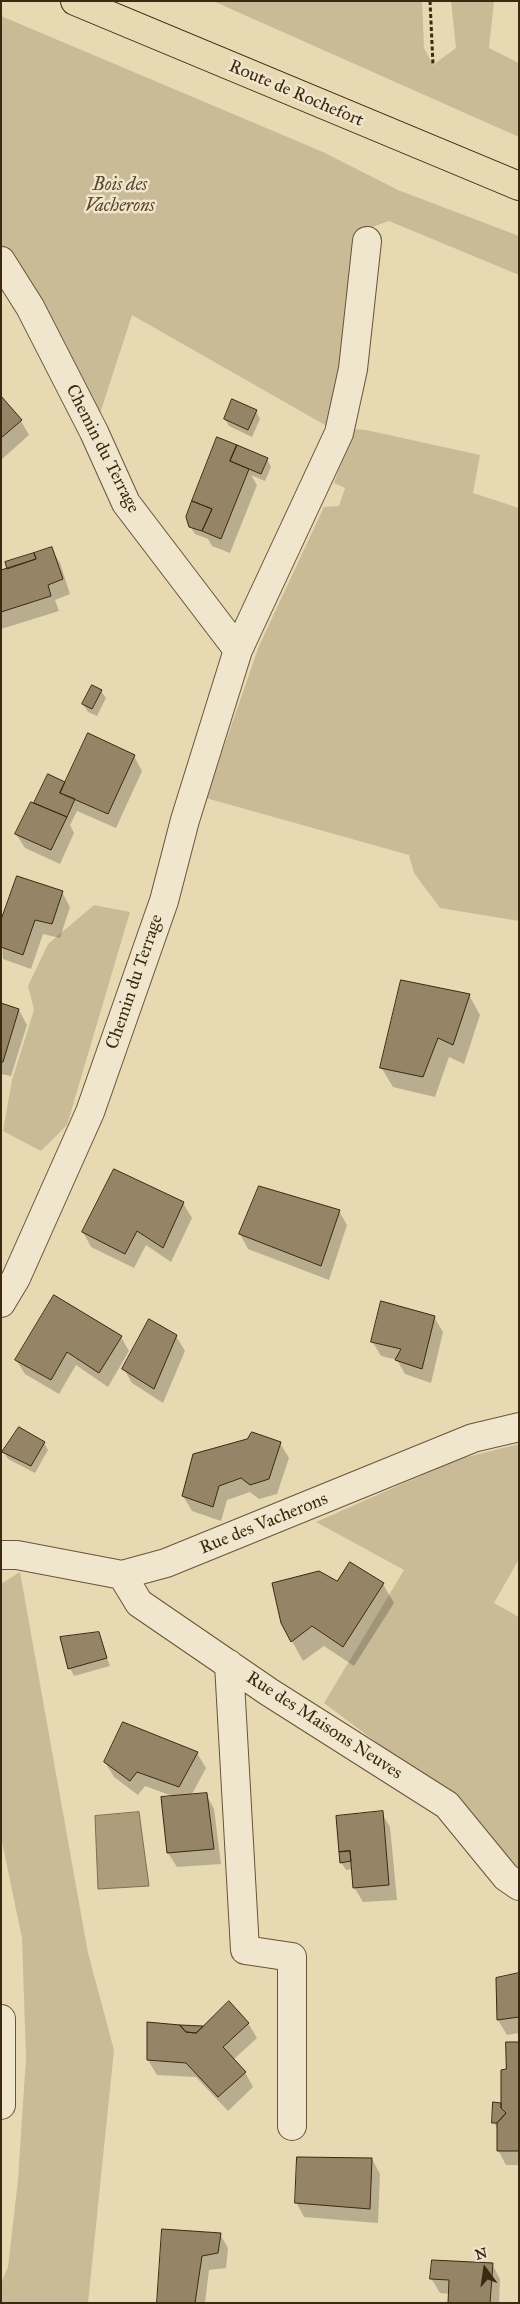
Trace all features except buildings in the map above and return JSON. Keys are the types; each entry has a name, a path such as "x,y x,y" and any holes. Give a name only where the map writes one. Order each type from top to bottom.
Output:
{"main road":[{"name":"Route de Rochefort","path":"74,1 519,186"}],"street":[{"name":"Chemin du Terrage","path":"1,1303 16,1278 90,1112 164,901 184,820 238,650 339,433 353,369 367,241"},
{"name":"Chemin du Terrage","path":"1,261 30,307 94,432 126,503 238,650"},
{"name":"Rue des Vacherons","path":"1,1555 17,1555 122,1575 166,1563 473,1438 519,1427"},
{"name":"Rue des Maisons Neuves","path":"122,1575 140,1602 229,1664 447,1806 506,1876 519,1886"},
{"path":"229,1664 245,1950 292,1957 292,2126"},
{"path":"1,2019 1,2105"}],"path":[{"path":"430,1 433,65"}],"green space":[{"path":"213,1 422,1 424,48 433,65 456,48 451,1 494,1 489,48 519,63 519,137"},
{"name":"Bois des Vacherons","path":"1,16 323,152 398,190 519,236 519,275 389,221 364,230 340,356 339,433 132,315 94,432 1,260"},
{"path":"352,429 366,430 480,455 473,493 519,508 519,921 440,908 414,873 409,855 206,798 259,646 324,507 339,506 345,488 334,483"},
{"path":"94,905 130,912 67,1125 41,1151 3,1131 12,1080 34,1010 28,986 48,944"},
{"path":"519,1444 519,1559 494,1603 519,1617 519,1868 448,1796 324,1703 404,1570 316,1522 459,1459"},
{"path":"20,1572 88,1953 114,2050 88,2303 1,2303 1,2283 8,2267 18,2180 26,2058 22,1938 1,1837 1,1584"}],"shaded area":[{"path":"139,1812 149,1886 98,1889 95,1816"}]}
